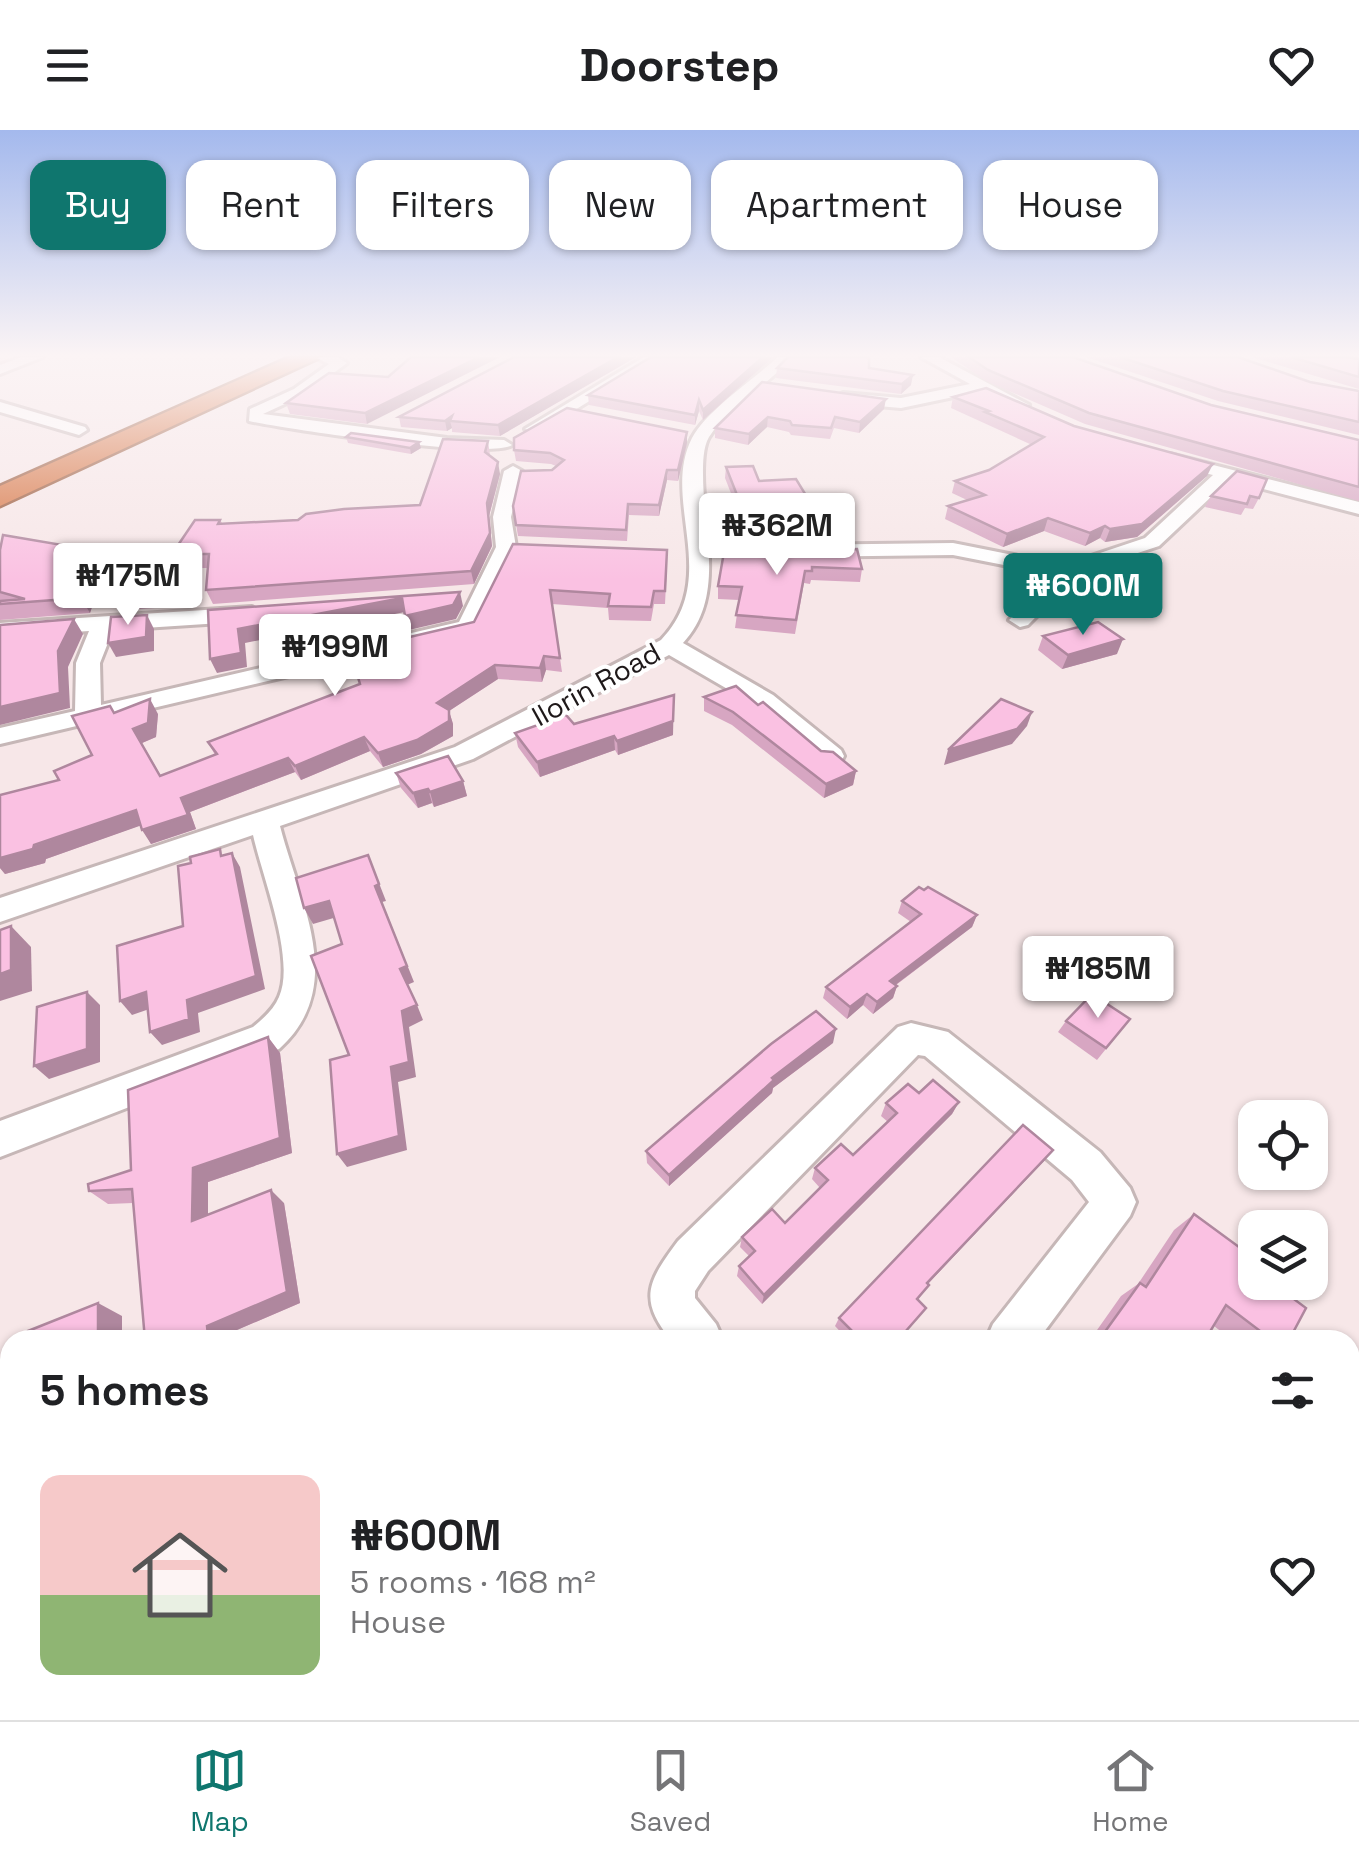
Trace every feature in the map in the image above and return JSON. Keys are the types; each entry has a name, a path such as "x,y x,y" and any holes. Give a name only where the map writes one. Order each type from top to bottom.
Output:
{"highway":[{"path":"48,443 78,431"},
{"path":"0,497 146,431"}],"street":[{"path":"363,431 447,444 504,445 530,431"},
{"name":"Ilorin Road","path":"0,910 464,753 669,645 693,618 700,554 692,435 698,431"},
{"path":"0,736 468,628 514,547 502,517 519,472 500,462 504,445"},
{"path":"1150,453 1359,508"},
{"path":"1020,620 1069,572 1089,560 1152,542 1224,474"},
{"path":"770,552 954,549 1069,572"},
{"path":"453,598 486,594"},
{"path":"0,630 266,612"},
{"path":"88,713 88,664 104,623"},
{"path":"669,645 764,700 831,756"},
{"path":"0,1139 266,1038 281,1026 294,1005 301,974 264,821"},
{"path":"692,1330 672,1306 673,1284 692,1256 910,1038 935,1043 1086,1166 1114,1202 1017,1330"}],"building":[{"path":"526,431 687,432 678,470 667,470 659,505 628,504 626,530 516,525 513,506 521,471 552,470 564,460 550,453 514,450 514,438"},
{"path":"1030,431 1093,431 1213,464 1142,524 1110,529 1105,526 1090,533 1048,518 1007,534 948,506 985,495 955,481 989,470 1044,437"},
{"path":"1155,431 1322,431 1359,440 1359,487"},
{"path":"351,433 419,442 410,448 346,437"},
{"path":"443,439 488,441 485,452 498,462 487,503 490,533 471,571 206,590 209,554 172,554 195,520 220,520 218,524 298,520 306,514 344,509 420,505"},
{"path":"753,466 759,481 796,479 818,515 832,516 832,530 733,533 739,532 725,501 739,500 726,467"},
{"path":"1237,471 1267,479 1259,498 1250,496 1247,504 1211,496"},
{"path":"3,535 80,548 69,561 95,559 81,598 0,604 25,599 0,592"},
{"path":"513,544 667,550 665,591 654,591 651,607 608,606 610,594 550,590 560,658 544,656 540,668 495,665 437,703 449,710 449,721 417,740 378,753 364,737 295,766 288,758 181,798 188,815 142,830 136,810 0,858 0,795 59,780 54,771 92,755 72,716 110,706 114,713 150,699 148,723 133,729 160,776 217,754 208,742 360,684 350,651 474,622"},
{"path":"857,549 862,569 812,567 812,571 805,571 796,620 736,615 742,587 718,586 724,552"},
{"path":"159,557 157,587 148,587 148,594 113,597 116,559"},
{"path":"460,592 453,605 405,616 402,598 238,629 241,653 210,659 208,610"},
{"path":"147,615 146,637 108,643 111,617"},
{"path":"74,619 58,651 60,693 0,707 0,625"},
{"path":"1098,622 1123,639 1068,655 1043,636"},
{"path":"736,686 758,705 763,702 821,751 833,752 856,771 826,784 733,712 704,697"},
{"path":"674,695 673,721 537,762 515,733 566,715 574,724"},
{"path":"1001,699 1032,712 1017,729 948,750"},
{"path":"448,756 463,781 413,793 396,773"},
{"path":"220,849 221,856 232,853 256,976 187,1000 189,1019 150,1032 146,992 120,1001 117,946 183,926 178,866 191,863 190,857"},
{"path":"368,855 379,884 375,886 407,966 400,969 417,1005 402,1011 409,1062 391,1067 399,1136 337,1154 330,1060 349,1055 311,956 342,944 329,901 304,908 296,878"},
{"path":"919,887 928,887 977,915 890,981 897,986 877,1002 867,994 850,1007 826,987 921,914 902,901"},
{"path":"11,926 11,970 0,974 0,930"},
{"path":"87,992 87,1049 34,1066 37,1007"},
{"path":"1092,994 1130,1019 1106,1048 1066,1021"},
{"path":"816,1011 836,1029 772,1078 669,1175 646,1151 771,1044"},
{"path":"268,1037 280,1138 193,1168 192,1221 271,1190 287,1292 207,1326 207,1330 144,1330 132,1189 89,1191 88,1184 131,1170 128,1090"},
{"path":"933,1080 959,1102 764,1295 739,1266 755,1251 742,1237 772,1209 785,1223 828,1180 815,1168 841,1144 853,1155 897,1113 886,1103 908,1084 919,1093"},
{"path":"1023,1125 1053,1150 927,1283 917,1299 926,1308 907,1330 851,1330 839,1318"},
{"path":"1194,1214 1238,1246 1238,1300 1295,1300 1306,1308 1294,1330 1259,1330 1226,1305 1211,1330 1106,1330 1140,1283 1146,1287"},
{"path":"98,1303 98,1330 30,1330"}]}
